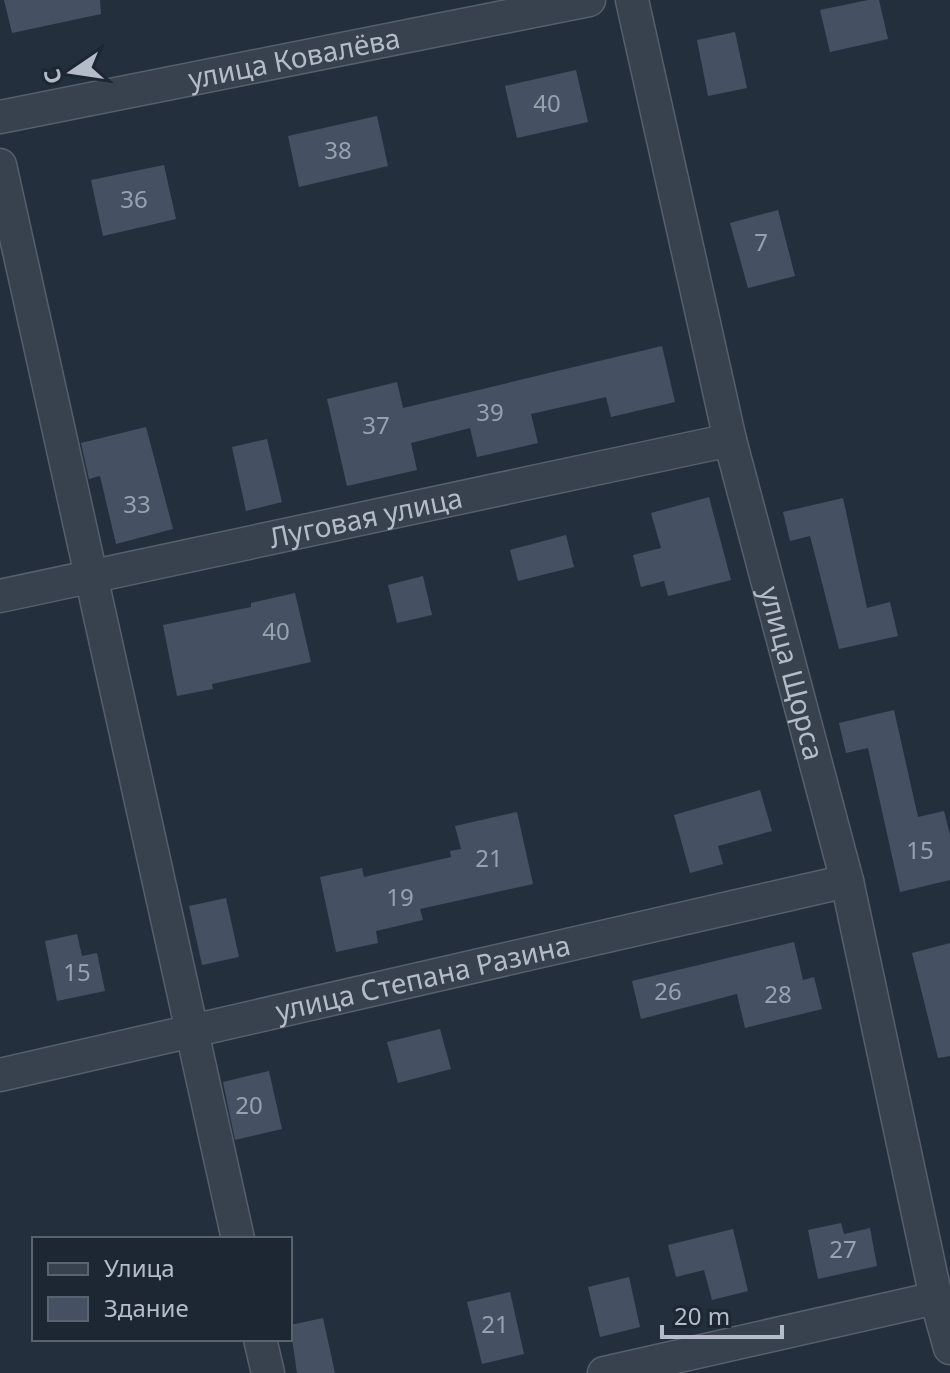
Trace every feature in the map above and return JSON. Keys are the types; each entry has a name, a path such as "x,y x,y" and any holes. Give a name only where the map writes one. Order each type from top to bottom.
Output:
{"street":[{"name":"улица Ковалёва","path":"0,117 589,0"},
{"name":"улица Щорса","path":"632,0 730,440 847,881 936,1298 950,1348"},
{"path":"0,165 238,1237"},
{"name":"Луговая улица","path":"0,596 730,440"},
{"name":"улица Степана Разина","path":"0,1075 847,881"},
{"path":"604,1373 936,1298"},
{"path":"260,1341 268,1373"}],"building":[{"path":"4,0 100,0 101,14 12,33"},
{"path":"879,0 888,39 830,52 820,10"},
{"path":"735,32 747,88 708,96 697,40"},
{"path":"576,70 588,122 517,138 505,86"},
{"path":"377,116 388,166 299,187 288,136"},
{"path":"164,165 176,219 103,236 91,180"},
{"path":"778,210 795,276 748,288 730,223"},
{"path":"662,346 675,402 611,417 606,397 531,414 538,443 477,457 470,428 411,443 417,470 347,486 327,399 397,382 403,408"},
{"path":"146,427 173,529 116,544 100,476 89,479 81,443"},
{"path":"267,439 282,502 246,511 232,447"},
{"path":"709,497 731,580 668,596 664,581 641,587 633,555 661,548 651,513"},
{"path":"843,498 867,608 890,602 898,636 839,649 810,536 790,541 783,512"},
{"path":"566,535 574,567 518,581 510,550"},
{"path":"423,576 432,615 397,623 388,585"},
{"path":"295,593 311,662 212,684 213,689 177,696 163,625 251,607 251,603"},
{"path":"894,710 918,817 944,811 950,835 950,880 900,892 868,748 846,753 839,723"},
{"path":"760,790 772,831 718,846 723,864 690,873 674,815"},
{"path":"517,812 533,884 420,909 423,920 376,931 378,943 336,952 320,877 362,868 364,877 451,857 450,851 461,849 455,826"},
{"path":"226,898 239,957 202,965 189,906"},
{"path":"77,934 82,956 97,953 105,991 57,1001 45,941"},
{"path":"794,942 803,980 814,977 822,1009 745,1028 737,994 641,1019 632,981"},
{"path":"950,943 950,1056 938,1058 912,953"},
{"path":"440,1029 451,1069 398,1083 387,1042"},
{"path":"269,1071 282,1129 235,1140 223,1082"},
{"path":"841,1223 844,1234 870,1228 877,1266 818,1279 808,1230"},
{"path":"733,1229 748,1291 712,1300 704,1270 676,1277 668,1245"},
{"path":"629,1277 640,1327 600,1337 588,1287"},
{"path":"510,1292 524,1354 482,1364 467,1302"},
{"path":"323,1318 335,1373 297,1373 292,1325"}]}
